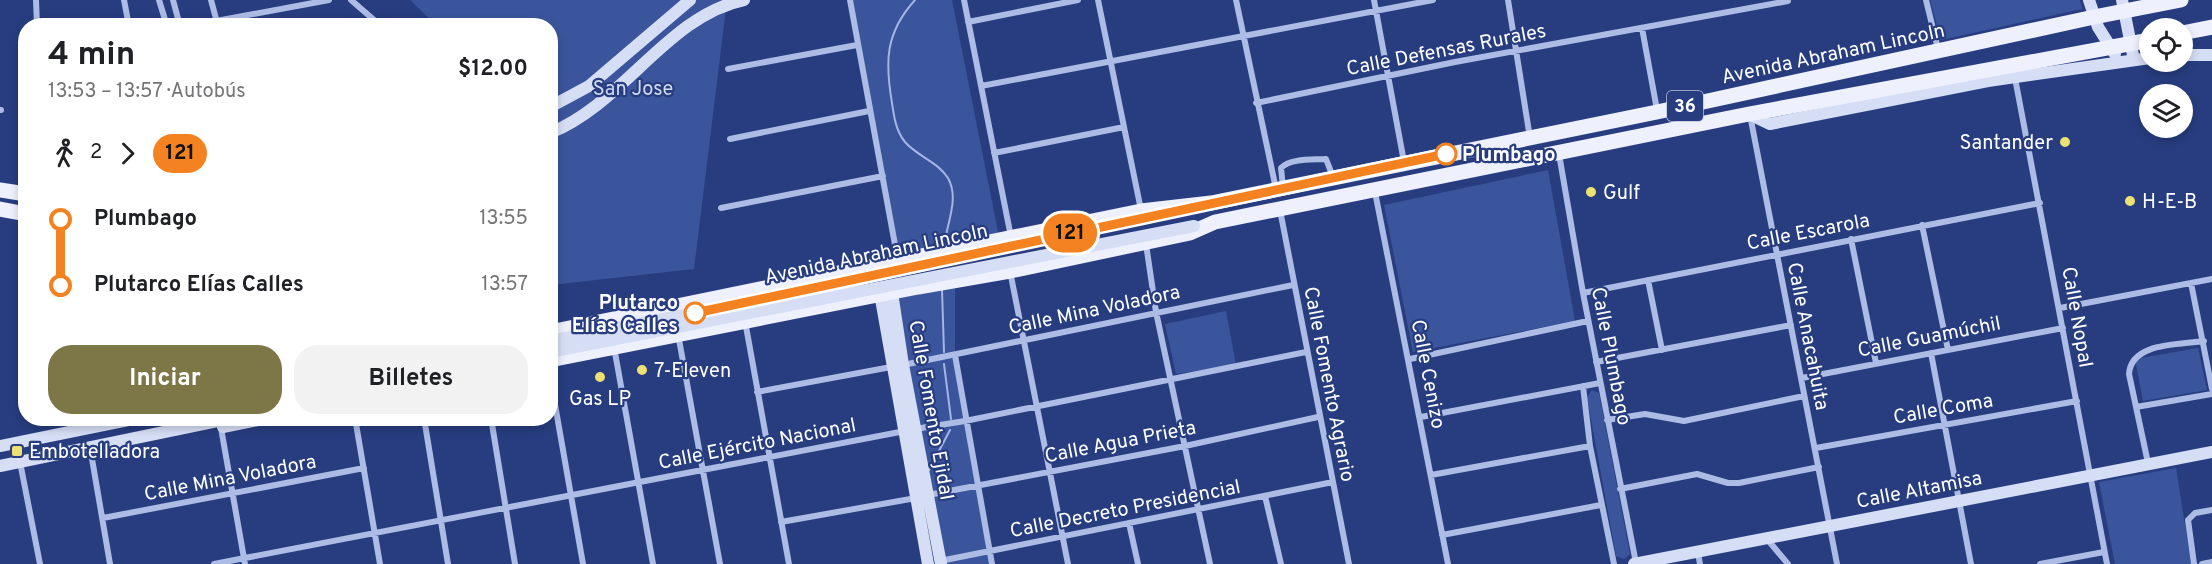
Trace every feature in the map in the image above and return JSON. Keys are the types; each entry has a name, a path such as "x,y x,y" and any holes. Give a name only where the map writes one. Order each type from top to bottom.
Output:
{"main road":[{"path":"558,103 589,86 690,0"},
{"path":"558,129 580,119 600,104 695,20 717,8 744,0"},
{"path":"2089,0 2094,16 2121,63"},
{"name":"Avenida Abraham Lincoln","path":"558,339 827,286 1211,203 1658,112 2094,16 2122,6 2181,0"},
{"path":"2122,6 2134,60"},
{"path":"2193,31 2212,27"},
{"name":"36","path":"558,350 1280,210 1749,114 2139,42"},
{"path":"2193,55 2212,55"},
{"path":"1749,114 1770,124 1988,81 2139,59"},
{"path":"1963,73 1988,81"},
{"path":"1855,94 1879,101"},
{"path":"0,190 18,192"},
{"name":"Avenida Abraham Lincoln","path":"558,330 1141,211 1211,203"},
{"path":"0,209 18,212"},
{"name":"Avenida Abraham Lincoln","path":"558,358 678,333 1145,244 1190,233 1215,222"},
{"path":"913,257 908,276 918,287"},
{"name":"Calle Fomento Ejidal","path":"887,264 886,293 932,563"},
{"path":"0,446 100,426"},
{"path":"0,466 195,426"},
{"path":"159,433 193,433 230,426"},
{"name":"Calle Altamisa","path":"1635,564 1699,558 1766,539 2212,452"}],"street":[{"path":"36,0 37,18"},
{"path":"124,0 127,18"},
{"path":"159,0 164,18"},
{"path":"173,0 178,18"},
{"path":"211,0 216,18"},
{"path":"241,18 329,0"},
{"path":"351,0 372,18"},
{"path":"850,0 883,176 887,264"},
{"path":"964,0 1011,237"},
{"path":"968,22 1078,0"},
{"path":"1098,0 1141,211"},
{"path":"1236,0 1256,103 1280,189"},
{"path":"1374,0 1404,163"},
{"path":"981,86 1433,0"},
{"path":"1508,0 1530,138"},
{"path":"1926,0 1938,51"},
{"name":"Calle Defensas Rurales","path":"1256,103 1517,51 1788,2"},
{"path":"1642,28 1658,112"},
{"path":"728,69 858,45"},
{"name":"Calle Nopal","path":"2015,77 2107,564"},
{"path":"730,139 869,111"},
{"name":"Calle Anacahuita","path":"1749,114 1837,564"},
{"path":"994,153 1124,127"},
{"name":"Calle Plumbago","path":"1559,154 1582,293 1635,564"},
{"path":"1280,189 1281,168 1291,163 1326,159 1334,178"},
{"path":"721,208 883,176"},
{"name":"Calle Cenizo","path":"1375,191 1410,359 1448,564"},
{"name":"Calle Escarola","path":"1582,293 2040,203"},
{"name":"Calle Fomento Agrario","path":"1280,210 1318,417 1349,564"},
{"path":"1922,225 1948,350"},
{"path":"1851,239 1875,363"},
{"path":"1145,244 1156,312 1210,564"},
{"path":"1010,271 1026,342 1068,564"},
{"path":"2060,308 2212,279"},
{"path":"1648,280 1662,350"},
{"path":"2192,283 2212,389"},
{"name":"Calle Mina Voladora","path":"757,392 1026,342 1156,312 1293,285"},
{"path":"745,320 789,564"},
{"path":"1410,359 1588,321"},
{"path":"1596,362 1791,325"},
{"name":"Calle Guamúchil","path":"1802,378 2063,328"},
{"path":"678,333 720,564"},
{"path":"2148,463 2129,366 2134,358 2150,350 2204,341"},
{"path":"614,346 653,564"},
{"name":"Calle Ejército Nacional","path":"214,564 244,561 374,533 769,456 966,421 1306,352"},
{"path":"1931,353 1971,564"},
{"path":"955,355 992,564"},
{"path":"1421,417 1600,383"},
{"name":"Calle Plumbago","path":"1583,386 1590,446 1614,564"},
{"path":"2136,407 2212,394"},
{"path":"1607,420 1645,414 1684,421 1804,396"},
{"name":"Calle Coma","path":"1816,448 2077,401"},
{"name":"Calle Agua Prieta","path":"781,522 1185,446 1318,417"},
{"path":"558,419 583,564"},
{"path":"356,426 380,564"},
{"path":"425,426 448,564"},
{"path":"492,426 515,564"},
{"path":"221,428 244,561"},
{"path":"1431,475 1590,446"},
{"path":"90,447 110,564"},
{"path":"20,461 40,564"},
{"path":"1620,489 1697,474 1728,483 1739,483 1819,467"},
{"name":"Calle Mina Voladora","path":"103,518 364,468"},
{"name":"Calle Decreto Presidencial","path":"932,563 1200,511 1333,482"},
{"path":"1265,496 1281,564"},
{"path":"1442,535 1601,505"},
{"path":"2194,564 2187,524 2190,517 2212,510"},
{"path":"1129,523 1138,564"},
{"path":"1766,539 1788,564"},
{"path":"2040,564 2104,552"},
{"path":"2202,564 2212,562"}],"green space":[{"name":"San Jose","path":"410,0 727,0 694,269 558,284 558,18 429,18"},
{"path":"850,0 952,0 999,237 900,259"},
{"path":"1930,0 2080,0 2082,9 1941,40"},
{"path":"1548,170 1575,321 1413,352 1384,205"},
{"path":"955,286 955,355 992,564 941,564 892,292"},
{"path":"1226,311 1236,365 1176,374 1165,324"},
{"path":"2198,348 2207,390 2143,401 2135,359"},
{"path":"1592,390 1599,393 1630,554 1624,559 1616,556 1587,397"},
{"path":"2176,468 2191,564 2115,564 2099,482"}],"waterway":[{"path":"915,0 905,12 893,36 888,74 897,129 902,138 910,147 944,172 951,186 953,201 945,241"},
{"path":"942,290 944,352"},
{"path":"944,364 951,419"},
{"path":"929,470 950,430"}],"bus line":[{"name":"121","path":"695,313 1446,154"}],"place":[{"name":"Santander","path":"2065,142"},
{"name":"Plumbago","path":"1446,154"},
{"name":"Gulf","path":"1591,192"},
{"name":"H-E-B","path":"2130,201"},
{"name":"Plutarco Elías Calles","path":"695,313"},
{"name":"7-Eleven","path":"642,370"},
{"name":"Gas LP","path":"600,377"},
{"name":"Embotelladora","path":"17,451"}]}
